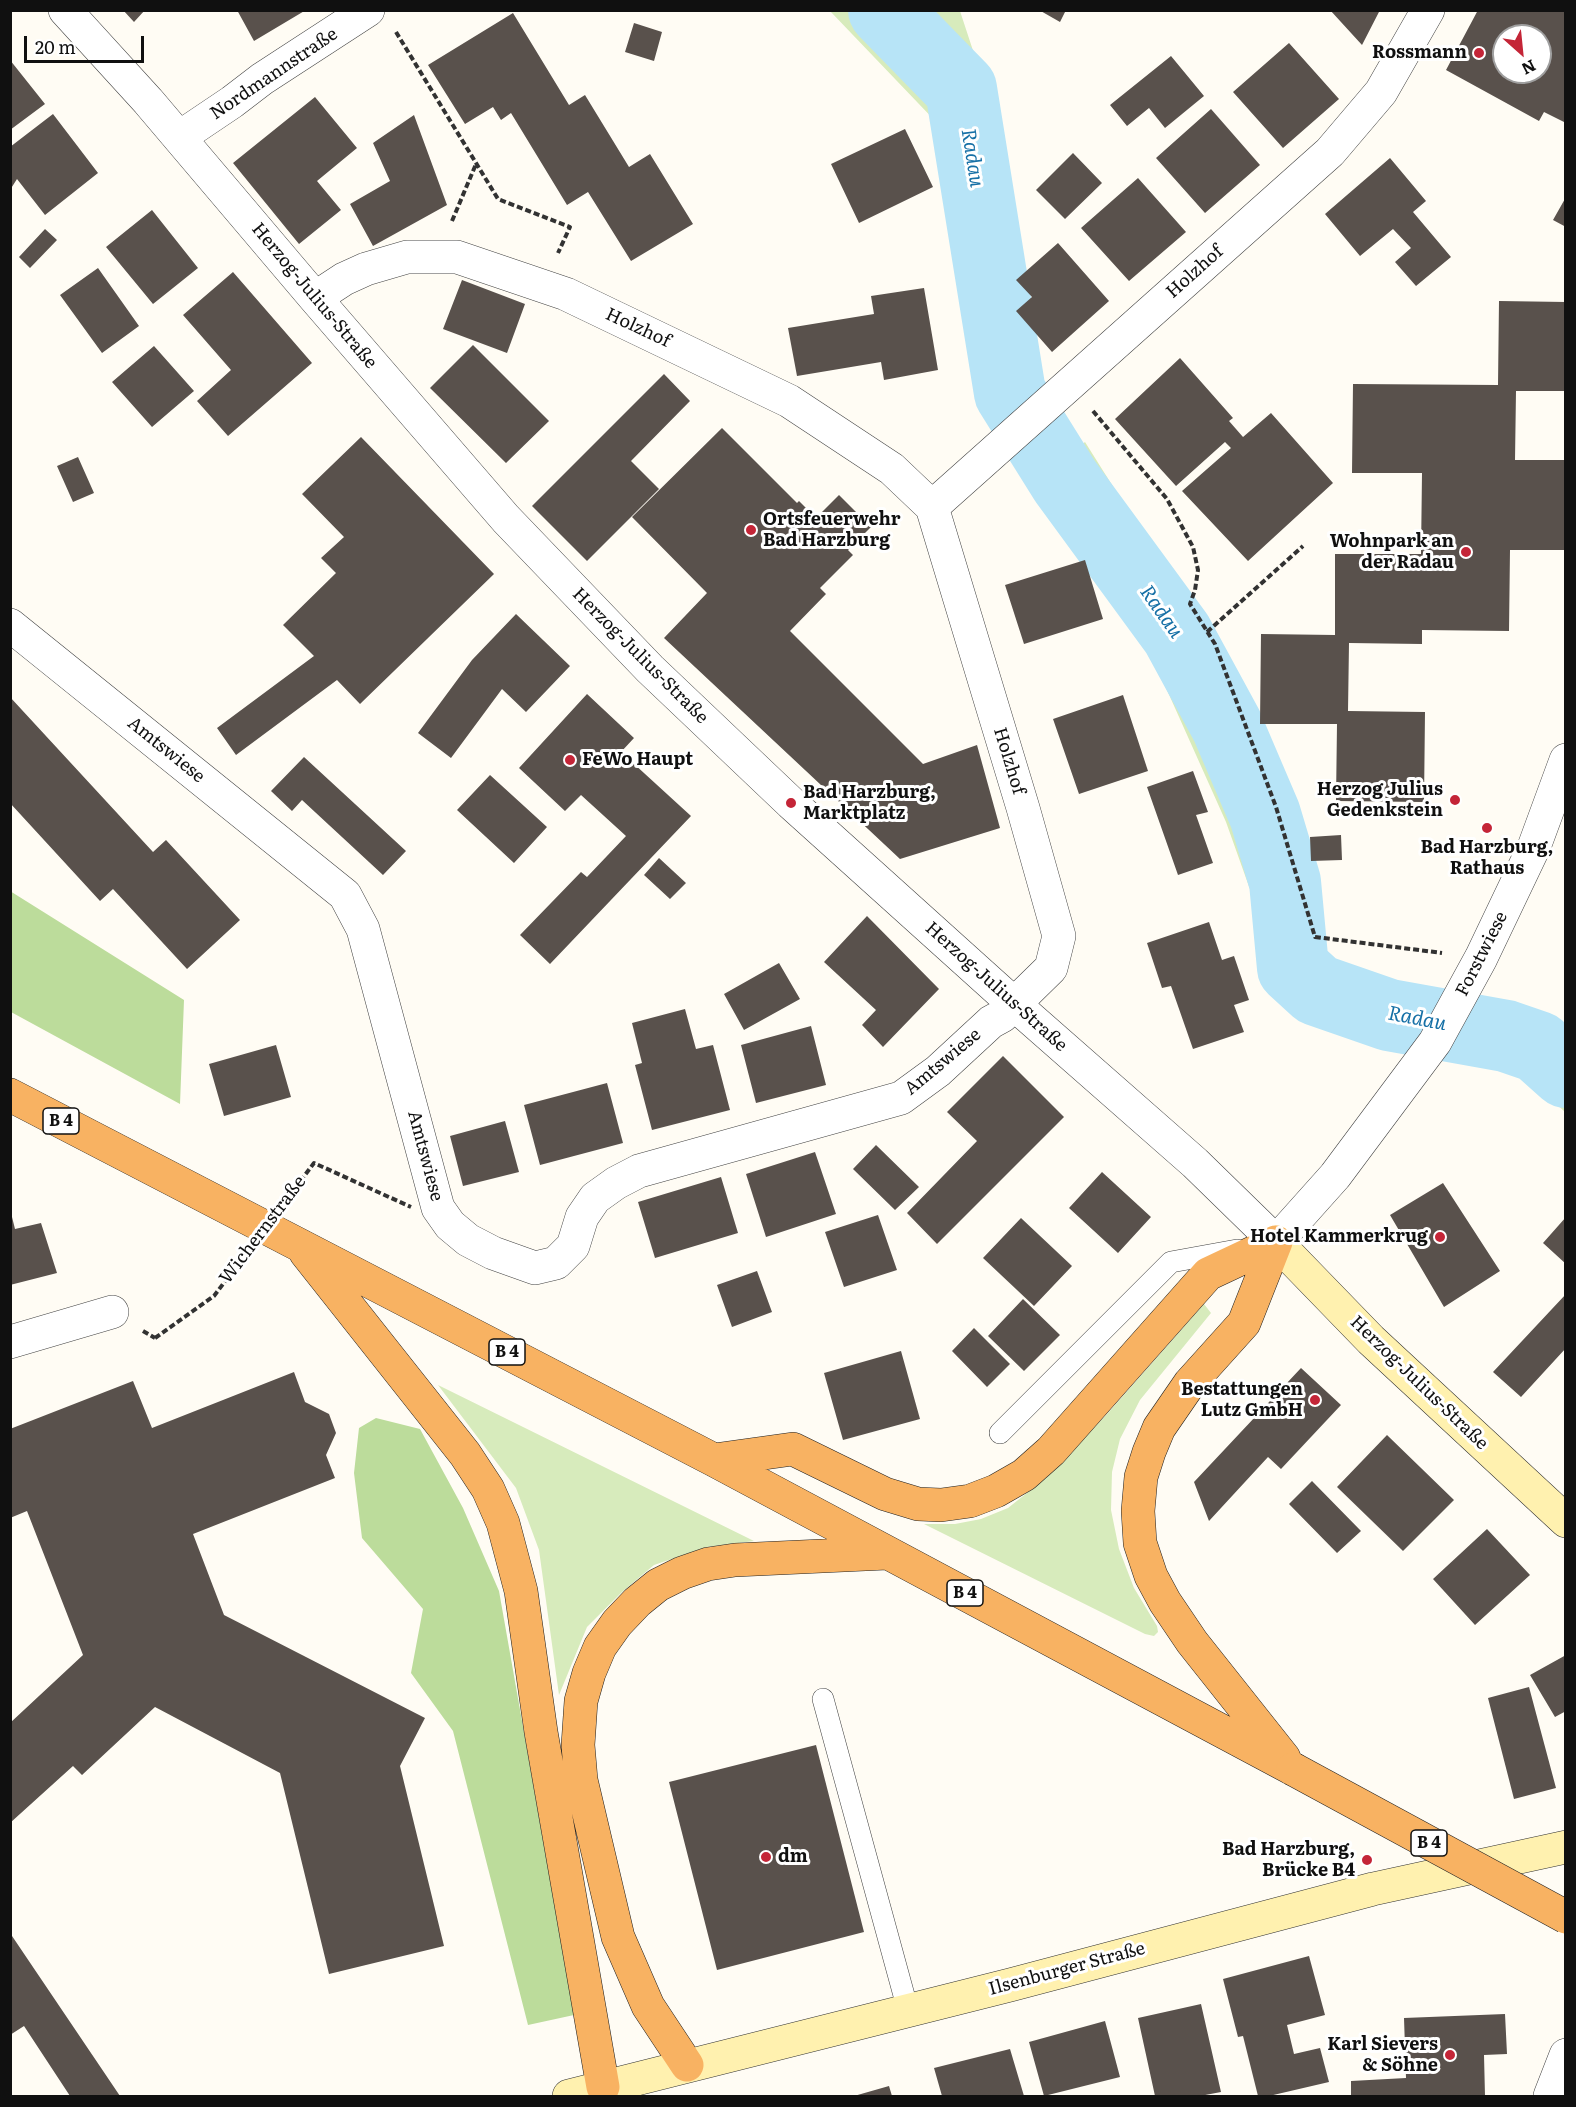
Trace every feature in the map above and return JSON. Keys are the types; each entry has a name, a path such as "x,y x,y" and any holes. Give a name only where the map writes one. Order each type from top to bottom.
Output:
{"highway":[{"name":"B 4","path":"10,1095 714,1460 1293,1768 1566,1917"},
{"path":"714,1460 793,1449 885,1494 918,1504 941,1505 970,1501 996,1491 1024,1475 1051,1450 1208,1274 1276,1242"},
{"path":"1276,1242 1244,1323 1190,1383 1159,1428 1142,1477 1138,1512 1140,1543 1151,1575 1165,1602 1192,1642 1293,1768"},
{"path":"300,1245 465,1454 488,1489 503,1523 521,1591 540,1732 603,2087"},
{"path":"687,2065 648,2006 618,1937 581,1780 578,1745 581,1701 588,1673 600,1647 630,1609 658,1585 682,1573 708,1564 735,1560 889,1553"}],"main road":[{"name":"Herzog-Julius-Straße","path":"1276,1242 1371,1340 1566,1521"},
{"name":"Ilsenburger Straße","path":"569,2097 1372,1889 1566,1847"}],"street":[{"name":"Herzog-Julius-Straße","path":"65,10 180,137 315,298 506,519 650,669 791,803 1195,1163 1276,1242"},
{"name":"Nordmannstraße","path":"180,137 368,10"},
{"name":"Holzhof","path":"932,507 1330,152 1382,92 1428,10"},
{"name":"Holzhof","path":"315,298 344,279 366,269 407,257 457,257 566,294 789,401 892,469 932,507 1023,808 1059,936 1051,968 1014,1004"},
{"name":"Amtswiese","path":"10,625 345,895 363,929 438,1208 450,1225 468,1240 493,1253 535,1268 556,1263 573,1246 582,1217 595,1198 616,1183 639,1172 901,1098 938,1071 1014,1004"},
{"name":"Forstwiese","path":"1276,1242 1335,1176 1435,1042 1481,958 1534,847 1566,760"},
{"path":"10,1342 112,1312"},
{"path":"1550,2097 1566,2055"}],"lane":[{"path":"1000,1433 1171,1262 1276,1242"},
{"path":"823,1699 908,2010"}],"path":[{"path":"395,31 498,199 570,226 543,287"},
{"path":"437,256 476,164"},
{"path":"1065,388 1167,499 1184,527 1193,547 1198,570 1190,604 1215,644 1276,807 1315,937 1481,958"},
{"path":"1207,632 1303,546"},
{"name":"Wichernstraße","path":"155,1338 214,1296 314,1163 411,1207"}],"green space":[{"path":"830,11 960,11 1006,151 1008,311 1027,372 991,407 962,193 940,126"},
{"path":"1085,442 1212,644 1273,807 1326,983 1296,1000 1282,979 1226,822 1141,632 1033,485"},
{"path":"10,891 184,1000 180,1104 11,1012"},
{"path":"1560,1042 1565,1047 1565,1112 1525,1075"},
{"path":"1204,1304 1211,1313 1140,1400 1120,1439 1112,1472 1111,1510 1119,1549 1134,1588 1157,1626 1158,1632 1154,1636 1145,1634 924,1524 955,1524 981,1519 1008,1508 1047,1477 1108,1413"},
{"path":"438,1385 754,1541 707,1547 654,1565 622,1592 587,1627 559,1695 539,1550 516,1488"},
{"path":"376,1418 420,1429 463,1508 499,1591 574,2015 528,2025 453,1731 411,1673 423,1609 362,1538 354,1473 359,1428"}],"building":[{"path":"123,10 145,10 134,22"},
{"path":"237,10 306,10 254,41"},
{"path":"1039,10 1066,10 1060,22"},
{"path":"1330,10 1380,10 1362,45"},
{"name":"Rossmann","path":"1478,10 1566,10 1566,123 1544,112 1539,121 1446,70"},
{"path":"513,13 569,105 585,95 629,167 650,154 693,224 631,261 588,192 567,205 511,113 501,120 493,107 465,124 428,65"},
{"path":"634,23 662,32 654,61 625,52"},
{"path":"1289,43 1339,99 1283,148 1233,92"},
{"path":"1171,56 1204,96 1165,128 1149,108 1127,126 1110,105"},
{"path":"10,60 45,104 10,130"},
{"path":"315,97 357,148 317,181 341,210 299,244 233,163"},
{"path":"1211,109 1260,165 1205,213 1156,158"},
{"path":"53,114 98,173 45,215 17,179 10,190 10,147"},
{"path":"414,115 447,205 373,246 350,204 390,181 373,143"},
{"path":"905,129 933,187 859,223 831,164"},
{"path":"1073,153 1102,183 1065,219 1036,190"},
{"path":"1390,158 1426,201 1413,212 1451,257 1416,286 1395,262 1411,248 1393,229 1360,256 1325,214"},
{"path":"1138,178 1186,232 1129,281 1081,228"},
{"path":"1566,197 1566,227 1553,220"},
{"path":"152,210 198,268 153,304 106,247"},
{"path":"45,229 57,240 30,268 19,257"},
{"path":"1058,243 1109,301 1052,352 1016,311 1032,297 1016,280"},
{"path":"98,268 139,326 102,353 60,295"},
{"path":"233,272 312,363 228,436 197,401 231,370 183,315"},
{"path":"462,280 525,304 507,353 443,329"},
{"path":"924,288 938,370 884,380 881,362 797,376 788,328 874,314 871,296"},
{"name":"Wohnpark an der Radau","path":"1499,301 1566,302 1566,391 1516,391 1515,460 1566,460 1566,550 1510,550 1509,631 1422,630 1422,644 1349,643 1348,711 1425,712 1424,802 1336,801 1337,724 1260,724 1261,634 1335,635 1335,554 1421,554 1422,473 1352,473 1353,384 1498,385"},
{"path":"473,345 549,421 506,463 430,388"},
{"path":"154,346 194,391 152,427 112,382"},
{"path":"1180,358 1233,418 1229,421 1243,437 1271,413 1333,483 1248,561 1182,491 1231,448 1225,442 1176,486 1115,419"},
{"path":"664,374 690,401 631,461 659,489 587,561 532,506"},
{"path":"722,428 797,503 799,501 816,518 839,495 871,527 848,550 853,555 820,588 826,594 790,631 923,764 977,745 1000,828 900,859 664,638 707,593 632,517"},
{"path":"361,437 494,574 360,704 337,680 236,755 217,728 314,656 283,625 336,573 321,558 344,537 302,494"},
{"path":"78,457 94,493 73,502 57,466"},
{"path":"1085,560 1103,619 1024,644 1005,585"},
{"path":"516,614 570,666 526,712 502,689 451,758 418,733 472,660"},
{"path":"587,694 634,738 621,752 691,816 550,964 520,935 581,872 587,877 626,836 581,795 565,811 519,768"},
{"path":"1123,695 1148,771 1079,794 1053,719"},
{"path":"10,697 153,852 166,840 240,920 187,969 113,889 100,901 10,803"},
{"path":"304,757 406,851 383,875 302,800 292,811 271,791"},
{"path":"1193,771 1208,812 1196,815 1213,863 1178,875 1147,787"},
{"path":"490,775 547,827 514,863 457,810"},
{"path":"1341,835 1342,860 1311,861 1310,837"},
{"path":"659,858 686,883 670,899 644,875"},
{"path":"867,916 939,989 883,1047 862,1025 876,1010 824,962"},
{"path":"1209,922 1222,960 1234,956 1249,1000 1234,1005 1244,1032 1193,1049 1171,986 1162,988 1147,943"},
{"path":"779,963 800,999 744,1030 724,994"},
{"path":"685,1009 696,1049 713,1045 730,1110 652,1130 635,1065 642,1063 632,1023"},
{"path":"811,1026 826,1085 756,1103 741,1045"},
{"path":"276,1045 291,1097 224,1116 209,1064"},
{"path":"1003,1056 1064,1117 937,1244 907,1213 977,1141 947,1112"},
{"path":"607,1083 623,1143 540,1165 524,1105"},
{"path":"505,1121 519,1172 463,1186 450,1136"},
{"path":"876,1145 919,1187 895,1210 853,1169"},
{"path":"815,1152 836,1214 766,1237 746,1174"},
{"path":"1102,1172 1151,1217 1118,1253 1069,1208"},
{"path":"721,1177 738,1233 655,1258 638,1202"},
{"name":"Hotel Kammerkrug","path":"1443,1183 1500,1271 1444,1307 1390,1215"},
{"path":"11,1213 15,1229 41,1223 57,1273 10,1285"},
{"path":"878,1215 897,1270 844,1287 825,1232"},
{"path":"1566,1217 1566,1264 1543,1243"},
{"path":"1021,1218 1072,1266 1034,1306 983,1258"},
{"path":"757,1271 772,1312 732,1327 717,1285"},
{"path":"1566,1294 1566,1348 1521,1397 1493,1372"},
{"path":"1023,1299 1060,1335 1024,1371 988,1336"},
{"path":"974,1328 1010,1364 987,1387 952,1351"},
{"path":"901,1351 920,1419 843,1440 824,1373"},
{"path":"1301,1368 1341,1405 1281,1469 1268,1457 1209,1521 1194,1482"},
{"path":"294,1372 305,1402 329,1414 336,1433 326,1455 335,1478 193,1534 224,1615 425,1718 400,1766 444,1946 329,1974 280,1773 155,1707 82,1775 73,1766 10,1823 10,1723 83,1655 27,1511 10,1518 10,1429 133,1381 152,1428"},
{"path":"1387,1435 1454,1500 1403,1551 1337,1487"},
{"path":"1312,1481 1361,1531 1337,1553 1289,1504"},
{"path":"1487,1529 1530,1575 1475,1625 1433,1579"},
{"path":"1566,1655 1566,1711 1555,1717 1530,1675"},
{"path":"1529,1687 1556,1788 1514,1799 1488,1698"},
{"name":"dm","path":"816,1745 864,1932 717,1970 669,1782"},
{"path":"10,1933 120,2096 70,2096 24,2026 10,2035"},
{"path":"1309,1956 1325,2015 1287,2025 1294,2054 1320,2048 1329,2082 1269,2096 1258,2096 1243,2036 1238,2037 1223,1979"},
{"path":"1201,2004 1221,2092 1200,2096 1155,2096 1138,2018"},
{"name":"Karl Sievers & Söhne","path":"1505,2014 1507,2054 1484,2055 1485,2096 1351,2096 1351,2081 1406,2078 1404,2018"},
{"path":"1105,2021 1120,2077 1044,2096 1029,2042"},
{"path":"1010,2049 1024,2096 942,2096 934,2068"},
{"path":"889,2086 892,2096 854,2096"}],"waterway":[{"name":"Radau","path":"884,10 961,89 1010,393 1065,481 1177,634 1227,726 1265,815 1285,882 1293,968 1317,990 1389,1015 1506,1036 1538,1047 1566,1072"}],"place":[{"name":"Rossmann","path":"1479,53"},
{"name":"Ortsfeuerwehr Bad Harzburg","path":"751,530"},
{"name":"Wohnpark an der Radau","path":"1466,552"},
{"name":"FeWo Haupt","path":"570,760"},
{"name":"Herzog Julius Gedenkstein","path":"1455,800"},
{"name":"Bad Harzburg, Marktplatz","path":"791,803"},
{"name":"Bad Harzburg, Rathaus","path":"1487,828"},
{"name":"Hotel Kammerkrug","path":"1440,1237"},
{"name":"Bestattungen Lutz GmbH","path":"1315,1400"},
{"name":"dm","path":"766,1857"},
{"name":"Bad Harzburg, Brücke B4","path":"1367,1860"},
{"name":"Karl Sievers & Söhne","path":"1450,2055"}]}
